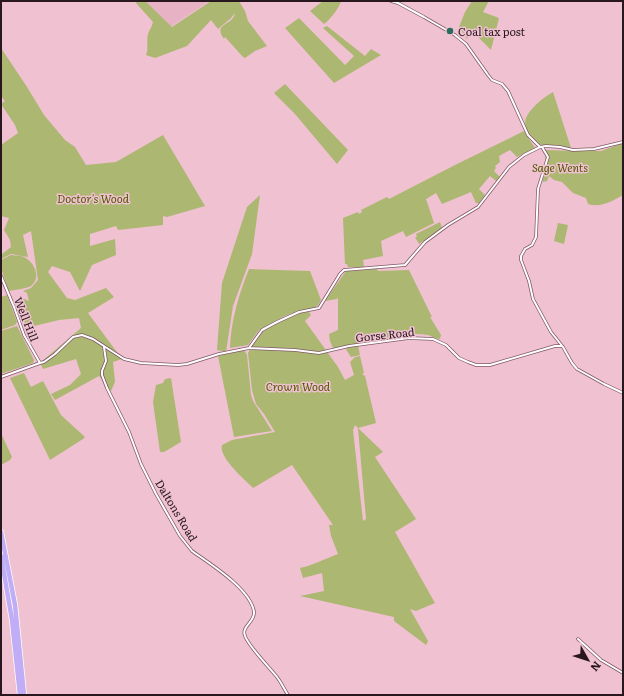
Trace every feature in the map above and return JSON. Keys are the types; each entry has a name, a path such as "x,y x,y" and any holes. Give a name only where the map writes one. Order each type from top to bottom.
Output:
{"highway":[{"path":"1,532 17,619 24,695"},
{"path":"1,556 12,620 20,695"}],"street":[{"path":"391,1 398,3 430,20 455,35 466,44 492,80 507,89 529,138 541,147 548,157 538,189 536,237 532,245 523,252 521,260 529,281 534,302 556,341 562,346 577,369 604,384 623,392"},
{"path":"249,348 262,330 299,312 318,308 344,270 405,265 425,242 448,225 483,203 506,171 519,158 541,147 550,146 573,150 594,149 623,142"},
{"name":"Well Hill","path":"1,276 24,335 40,363"},
{"path":"1,377 44,362 73,337 82,335 93,339 104,347"},
{"name":"Gorse Road","path":"104,347 130,361 178,365 187,364 218,354 249,348 295,350 319,353 349,346 399,339 421,338 433,339 441,342 459,358 482,366 490,365 556,345 562,346"},
{"name":"Daltons Road","path":"104,347 106,361 102,375 141,464 156,494 170,519 192,551 240,588 248,598 252,608 253,619 244,630 244,635 280,681 288,695"},
{"path":"578,639 601,660 623,673"}],"shaded area":[{"path":"141,1 209,1 161,33"}],"green space":[{"path":"137,1 145,1 172,27 211,1 239,1 245,11 248,21 267,46 255,51 245,58 225,37 224,39 220,30 231,20 235,13 218,29 211,20 187,46 155,58 146,55 148,34 153,22 136,3"},
{"path":"323,1 341,1 334,14 324,24 310,11"},
{"path":"472,1 489,1 483,12 499,18 491,50 472,31 467,39 459,27 465,12"},
{"path":"299,18 345,65 354,56 323,28 327,26 365,56 371,49 381,55 334,83 285,28"},
{"name":"Doctor's Wood","path":"1,48 44,115 65,140 75,147 86,165 116,162 163,135 205,206 167,217 163,216 163,225 118,230 116,226 90,234 90,246 115,239 116,255 92,265 80,291 70,272 52,266 48,272 67,298 75,300 106,288 114,297 88,313 122,359 113,362 115,382 111,391 99,376 55,400 51,394 70,385 81,374 76,359 43,369 40,363 81,328 79,318 59,320 26,328 18,304 18,299 22,298 29,301 27,293 23,291 31,288 38,280 31,231 23,235 28,257 11,254 1,259 1,255 11,247 10,240 4,230 9,218 1,216 1,145 18,133 15,125 1,104 5,101 2,97 1,98"},
{"path":"285,84 348,150 337,164 295,114 274,93"},
{"path":"553,92 571,148 550,147 539,144 533,140 525,125 526,118 531,110"},
{"path":"524,131 535,148 517,157 510,150 499,156 500,162 495,166 496,168 494,171 500,177 496,181 490,176 479,189 485,195 479,203 476,203 471,192 442,204 436,193 426,199 434,223 406,237 403,231 381,241 383,256 363,260 364,267 348,267 347,264 345,264 343,218 358,212 359,214 362,212 361,210 387,197 389,199"},
{"name":"Sage Wents","path":"623,143 623,195 615,200 597,205 588,204 586,198 573,193 562,182 554,180 549,176 547,181 543,182 546,173 545,150 601,151"},
{"path":"260,195 252,254 233,306 226,352 217,350 222,283 247,207"},
{"path":"440,222 442,228 419,244 415,237 417,237 416,234"},
{"path":"558,223 568,225 564,244 554,241"},
{"path":"11,255 23,256 34,266 36,278 31,286 9,291 2,271 1,260"},
{"path":"249,269 310,271 321,300 314,308 302,310 285,316 259,330 248,345 230,348 236,307"},
{"path":"377,269 378,271 409,270 432,317 430,317 441,335 440,339 423,334 414,334 333,348 329,334 338,330 338,297 337,299 325,301 346,271"},
{"path":"7,295 17,322 15,325 1,330 1,297"},
{"name":"Crown Wood","path":"309,312 311,315 305,321 338,367 346,382 345,380 354,375 350,362 355,357 360,356 364,373 362,374 365,376 376,423 358,428 383,452 375,457 416,519 395,532 435,603 416,611 410,609 428,641 426,645 394,621 394,617 300,596 324,591 322,573 303,578 300,568 338,554 331,536 329,525 333,525 292,465 253,488 233,468 224,456 222,445 232,440 275,432 256,404 252,390 248,353 262,332 277,322 299,313","holes":["355,425 358,428 366,519 363,521 353,430"]},
{"path":"17,326 34,360 33,363 1,374 1,331"},
{"path":"358,346 360,355 351,357 346,348"},
{"path":"244,350 247,355 251,395 253,401 272,431 234,437 218,356"},
{"path":"24,373 31,387 43,381 61,415 85,437 50,460 10,378"},
{"path":"171,378 181,442 164,452 160,452 153,402 156,385 163,383 165,379"},
{"path":"1,433 12,457 10,460 1,465"}],"place":[{"name":"Coal tax post","path":"450,31"}]}
